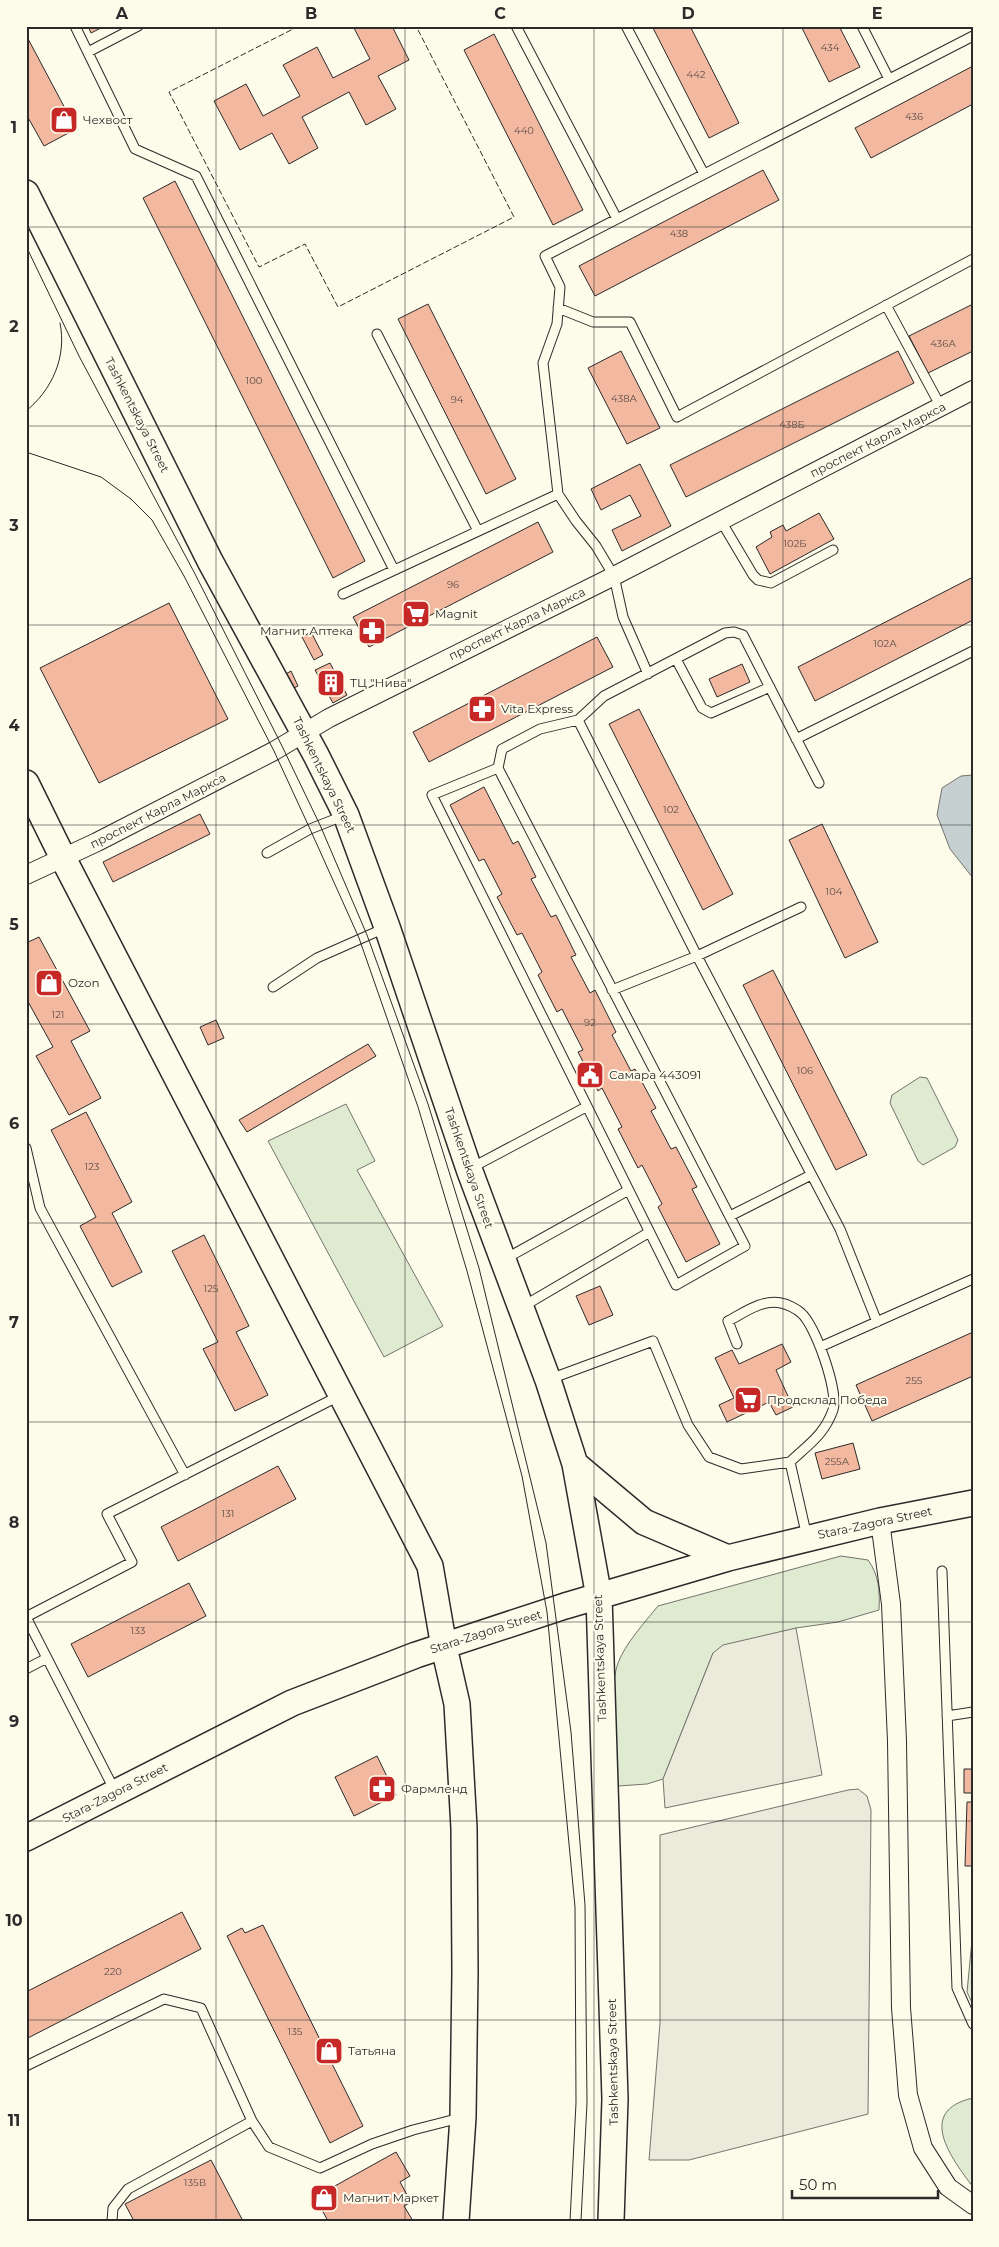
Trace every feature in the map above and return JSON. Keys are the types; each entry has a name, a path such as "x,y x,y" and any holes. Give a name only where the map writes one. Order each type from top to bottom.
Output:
{"main road":[{"name":"Tashkentskaya Street","path":"26,193 210,561 304,732 346,815 387,928 468,1169 548,1380 575,1464 599,1597 615,2099 610,2221"},
{"path":"26,783 62,858 430,1566 444,1646 457,1704 464,1828 463,2117 456,2221"},
{"path":"575,1464 644,1522 728,1558"},
{"name":"Stara-Zagora Street","path":"26,1838 115,1791 292,1703 416,1655 728,1558 880,1521 973,1503"}],"street":[{"name":"проспект Карла Маркса","path":"26,875 274,751 329,718 614,576 941,407 972,393"},
{"path":"880,1521 891,1604 897,1741 901,2008 908,2095 923,2148 948,2187 973,2205"}],"lane":[{"path":"75,26 135,149 196,176 394,570"},
{"path":"88,52 138,26"},
{"path":"516,26 617,219"},
{"path":"626,26 704,174"},
{"path":"862,26 889,79"},
{"path":"648,674 622,618 614,576 596,546 558,494 543,363 557,324 560,287 545,256 973,36"},
{"path":"558,308 594,322 630,322 677,417 973,259"},
{"path":"886,306 941,407"},
{"path":"376,334 478,531"},
{"path":"343,594 558,494"},
{"path":"721,521 753,575 763,582 770,582 833,550"},
{"path":"498,768 432,795 627,1191 676,1285 744,1246 498,768 502,749 540,729 578,720 604,696 725,633 734,632 742,635 820,783"},
{"path":"796,739 973,651"},
{"path":"676,659 702,708 706,712 711,713 770,688"},
{"path":"578,720 697,956 840,1229 877,1322"},
{"path":"267,854 310,829 346,815"},
{"path":"612,990 697,956 801,907"},
{"path":"273,987 317,958 387,928"},
{"path":"468,1169 586,1107"},
{"path":"26,1148 40,1208 185,1475"},
{"path":"730,1216 811,1175"},
{"path":"502,1261 627,1191"},
{"path":"520,1308 648,1233"},
{"path":"820,1347 973,1279"},
{"path":"548,1380 653,1342 688,1425 709,1457 741,1469 790,1462 824,1431 834,1407 832,1380 820,1347 803,1314 782,1303 764,1302 728,1321 737,1344"},
{"path":"115,1791 26,1617 132,1562 107,1514 342,1394"},
{"path":"790,1462 807,1538"},
{"path":"942,1572 957,1988 973,2024"},
{"path":"26,1669 47,1658"},
{"path":"947,1716 973,1712"},
{"path":"26,2066 164,1999 201,2008 252,2121 269,2147 320,2168 372,2144 413,2130 463,2117"},
{"path":"112,2221 113,2208 128,2189 252,2121"}],"green space":[{"path":"920,1077 927,1078 958,1140 955,1147 923,1165 918,1161 890,1103 892,1095"},
{"path":"346,1104 375,1161 357,1170 443,1326 384,1357 268,1141"},
{"path":"841,1556 868,1560 878,1584 879,1610 838,1622 796,1628 713,1653 663,1779 647,1784 618,1786 612,1708 614,1677 625,1648 658,1606"},
{"path":"973,1940 973,2005 967,1992"},
{"path":"973,2098 973,2187 948,2150 943,2137 942,2124 946,2113 955,2104"}],"shaded area":[{"path":"973,775 973,878 950,849 937,815 942,788 961,776"},
{"path":"796,1628 822,1775 665,1808 663,1779 713,1653 723,1645"},
{"path":"858,1789 867,1796 871,1810 868,2114 689,2160 649,2160 660,2023 660,1835"}],"building":[{"path":"88,26 105,26 91,33"},
{"path":"357,26 392,26 409,60 378,76 396,109 366,125 349,92 302,117 318,148 289,164 272,133 240,150 214,101 246,84 263,116 300,96 283,65 317,47 333,78 370,59 354,28"},
{"path":"652,26 690,26 739,123 709,138"},
{"path":"801,26 839,26 860,67 829,82"},
{"path":"494,34 583,210 553,225 464,50"},
{"path":"26,35 76,129 44,146 26,114"},
{"path":"973,66 973,104 871,158 855,128"},
{"path":"763,170 779,200 595,296 579,266"},
{"path":"175,181 365,561 333,578 143,198"},
{"path":"428,304 516,479 486,494 398,319"},
{"path":"973,304 973,351 928,373 909,336"},
{"path":"621,351 660,428 627,444 588,368"},
{"path":"898,351 914,383 686,497 670,465"},
{"path":"640,464 671,526 622,551 612,530 641,516 630,495 601,510 591,489"},
{"path":"819,513 834,539 770,574 756,547 772,537 770,532 783,525 786,531"},
{"path":"538,522 553,552 369,647 353,617"},
{"path":"973,577 973,620 815,701 798,667"},
{"path":"169,603 228,719 99,783 40,668"},
{"path":"311,632 323,655 314,660 302,637"},
{"path":"597,637 613,667 429,762 413,732"},
{"name":"ТЦ \"Нива\"","path":"330,663 347,695 333,703 315,670"},
{"path":"742,664 750,682 717,697 709,679"},
{"path":"291,671 298,686 292,689 284,675"},
{"path":"639,709 733,894 703,910 609,724"},
{"path":"484,787 513,844 518,841 536,877 531,879 551,917 556,915 576,955 571,957 590,993 595,990 616,1032 612,1035 631,1071 635,1069 656,1108 651,1111 671,1149 676,1147 697,1187 692,1189 720,1244 686,1262 658,1207 662,1204 642,1165 638,1168 618,1129 622,1127 602,1088 598,1091 578,1052 583,1050 562,1009 557,1012 538,975 542,972 522,933 517,935 497,897 502,894 484,859 479,861 450,805"},
{"path":"200,814 210,834 113,882 103,862"},
{"path":"822,824 878,942 845,958 789,840"},
{"path":"39,937 90,1031 71,1041 101,1098 69,1115 36,1056 53,1047 26,998 26,943"},
{"path":"773,970 867,1155 836,1170 743,985"},
{"path":"216,1020 224,1038 208,1045 200,1027"},
{"path":"368,1044 376,1056 247,1132 239,1120"},
{"path":"86,1112 132,1202 112,1213 142,1272 112,1287 80,1226 96,1217 51,1130"},
{"path":"204,1235 249,1326 236,1332 268,1395 235,1411 203,1349 218,1342 172,1251"},
{"path":"600,1286 613,1315 589,1325 576,1296"},
{"path":"973,1332 973,1376 872,1421 856,1385"},
{"path":"782,1344 791,1362 776,1370 793,1407 776,1415 769,1402 727,1422 719,1405 734,1398 715,1358 732,1350 739,1364"},
{"path":"853,1443 860,1469 822,1479 815,1453"},
{"path":"278,1466 296,1499 178,1561 161,1527"},
{"path":"189,1583 206,1616 88,1677 71,1644"},
{"path":"377,1756 396,1795 354,1816 335,1777"},
{"path":"964,1769 973,1769 973,1793 964,1793"},
{"path":"967,1802 973,1802 973,1866 965,1866"},
{"path":"182,1912 201,1949 26,2039 26,1992"},
{"path":"263,1925 363,2126 330,2143 227,1936 242,1928 245,1933"},
{"path":"396,2152 410,2176 400,2182 411,2202 404,2206 413,2221 328,2221 315,2197"},
{"path":"211,2160 243,2221 134,2221 125,2204"}],"tram line":[{"path":"26,246 79,356 194,572 320,825 367,935 428,1104 479,1268 546,1543 571,1732 585,1905 587,2103 581,2221"},
{"path":"26,411 43,393 55,372 61,348 60,323"},
{"path":"26,452 101,477 131,499 152,520 184,576 274,751 310,829 359,938 418,1107 467,1271 522,1476 547,1612 575,1907 576,2103 570,2221"}],"fence":[{"path":"299,26 169,92 259,267 305,244 338,307 514,217 416,26"}],"place":[{"name":"Чехвост","path":"64,120"},
{"name":"Magnit","path":"416,614"},
{"name":"Магнит Аптека","path":"372,631"},
{"name":"ТЦ \"Нива\"","path":"331,683"},
{"name":"Vita Express","path":"482,709"},
{"name":"Ozon","path":"49,983"},
{"name":"Самара 443091","path":"590,1075"},
{"name":"Продсклад Победа","path":"748,1400"},
{"name":"Фармленд","path":"382,1789"},
{"name":"Татьяна","path":"329,2051"},
{"name":"Магнит Маркет","path":"324,2198"}]}
